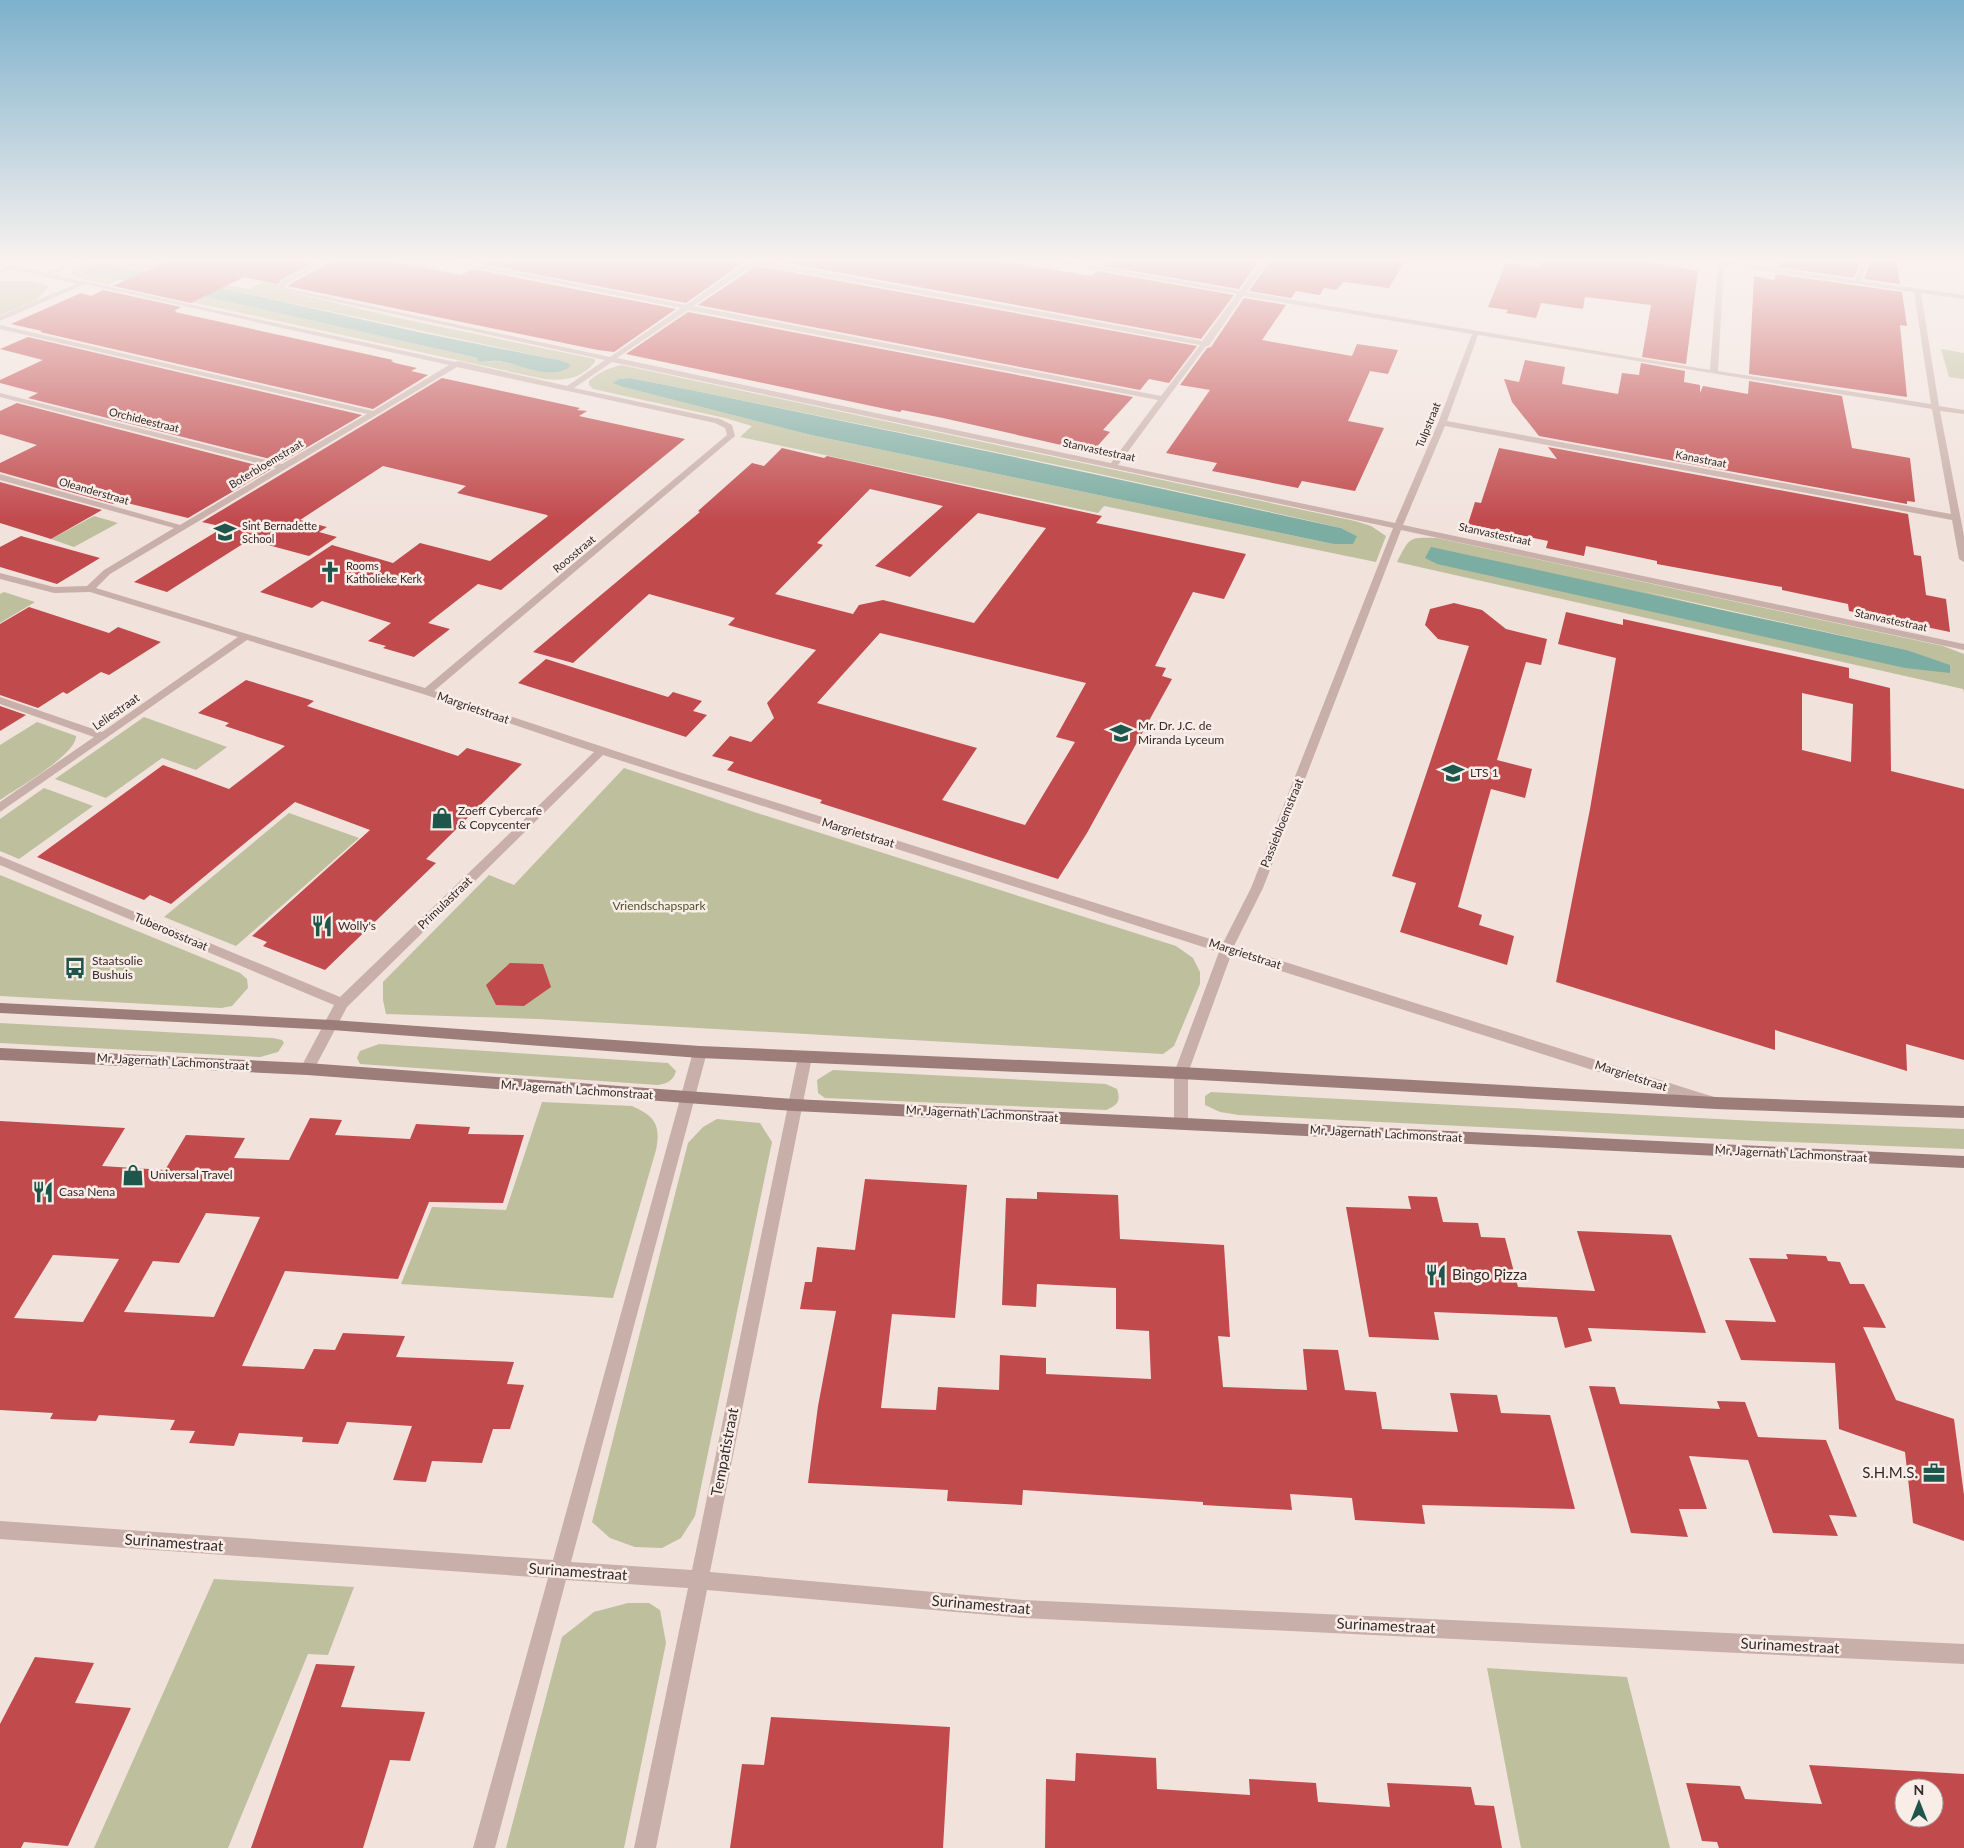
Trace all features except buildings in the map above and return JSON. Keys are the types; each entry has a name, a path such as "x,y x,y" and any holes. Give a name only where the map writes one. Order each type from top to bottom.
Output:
{"main road":[{"path":"0,1008 332,1025 700,1052 1181,1073 1716,1103 1964,1112"},
{"name":"Mr. Jagernath Lachmonstraat","path":"0,1054 307,1069 794,1105 1964,1162"}],"street":[{"path":"92,348 373,413"},
{"path":"388,348 569,388 626,348"},
{"name":"Stanvastestraat","path":"555,348 1399,525 1964,647"},
{"path":"900,348 1163,399"},
{"path":"1114,465 1203,348"},
{"name":"Tulpstraat","path":"1399,525 1442,423 1470,348"},
{"path":"1570,348 1964,412"},
{"path":"1714,373 1715,348"},
{"path":"1926,348 1935,407 1964,559"},
{"name":"Boterbloemstraat","path":"90,589 107,572 458,363"},
{"name":"Roosstraat","path":"427,692 731,436 732,431 717,421 569,388"},
{"name":"Orchideestraat","path":"0,395 283,467"},
{"name":"Kanastraat","path":"1442,423 1956,518"},
{"name":"Oleanderstraat","path":"0,477 182,528"},
{"name":"Passiebloemstraat","path":"1181,1123 1181,1073 1227,948 1257,888 1399,525"},
{"name":"Margrietstraat","path":"0,576 50,591 70,592 90,589 246,636 427,692 601,751 1716,1103"},
{"name":"Leliestraat","path":"0,808 246,636"},
{"path":"0,700 103,736"},
{"name":"Primulastraat","path":"307,1069 342,1004 601,751"},
{"name":"Tuberoosstraat","path":"0,860 342,1004"},
{"path":"484,1848 700,1052"},
{"name":"Tempatistraat","path":"645,1848 805,1057"},
{"name":"Surinamestraat","path":"0,1530 559,1572 699,1580 1023,1609 1964,1654"}],"green space":[{"path":"403,348 435,348 478,358 483,362 497,361 553,372 558,360 503,348 543,348 595,359 595,362 590,368 572,378 559,380 544,379"},
{"path":"1941,349 1964,353 1964,379 1949,377"},
{"path":"621,365 1355,521 1371,526 1386,536 1376,562 1104,506 1098,513 740,437 752,426 725,418 593,389 589,385 589,381 596,376","holes":["630,378 1164,488 1341,528 1357,536 1333,544 811,435 623,387 619,379"]},
{"path":"94,516 118,523 74,547 51,539"},
{"path":"1437,538 1943,646 1964,654 1964,692 1963,689 1397,562 1411,540","holes":["1638,590 1907,650 1949,665"]},
{"path":"4,592 35,602 0,623 0,594"},
{"path":"144,717 227,747 196,770 162,758 106,798 55,779"},
{"path":"37,722 76,736 74,743 57,761 0,800 0,745"},
{"name":"Vriendschapspark","path":"624,768 754,812 1176,946 1193,958 1200,972 1200,984 1174,1046 1163,1054 538,1019 386,1014 383,1000 383,982 489,875 514,885"},
{"path":"44,788 93,806 19,859 0,851 0,819"},
{"path":"289,813 359,838 236,946 164,917"},
{"path":"0,875 240,973 247,979 248,988 232,1006 221,1008 0,996"},
{"path":"0,1023 273,1038 282,1040 284,1043 278,1052 260,1057 0,1043"},
{"path":"379,1044 668,1063 676,1071 670,1081 658,1085 360,1064 357,1058 360,1051"},
{"path":"833,1070 1106,1084 1117,1089 1119,1097 1116,1104 1106,1110 825,1098 818,1093 817,1080"},
{"path":"1211,1092 1755,1121 1964,1129 1964,1149 1239,1115 1220,1112 1205,1105 1205,1096"},
{"path":"542,1102 632,1106 651,1118 657,1128 656,1150 613,1298 401,1284 432,1207 506,1210"},
{"path":"717,1119 760,1123 772,1142 695,1516 681,1538 662,1548 635,1547 610,1538 592,1522 688,1143 703,1127"},
{"path":"214,1579 354,1587 328,1655 308,1654 228,1848 94,1848"},
{"path":"628,1603 649,1603 660,1610 666,1643 624,1848 506,1848 562,1637 594,1612"},
{"path":"1487,1668 1627,1677 1670,1848 1521,1848"}],"water":[{"path":"435,348 499,348 558,360 571,366 554,372 544,372 506,362 480,362 478,358"},
{"path":"630,378 1164,489 1341,528 1357,536 1353,544 1333,544 811,435 613,383 619,379"},
{"path":"1431,547 1907,650 1950,665 1950,673 1905,668 1437,564 1425,558"}],"place":[{"name":"Sint Bernadette School","path":"225,532"},
{"name":"Rooms Katholieke Kerk","path":"330,572"},
{"name":"Mr. Dr. J.C. de Miranda Lyceum","path":"1121,733"},
{"name":"LTS 1","path":"1453,773"},
{"name":"Zoeff Cybercafe & Copycenter","path":"442,818"},
{"name":"Wolly's","path":"322,926"},
{"name":"Staatsolie Bushuis","path":"75,968"},
{"name":"Universal Travel","path":"133,1175"},
{"name":"Casa Nena","path":"43,1192"},
{"name":"Bingo Pizza","path":"1436,1275"},
{"name":"S.H.M.S.","path":"1934,1473"}]}
